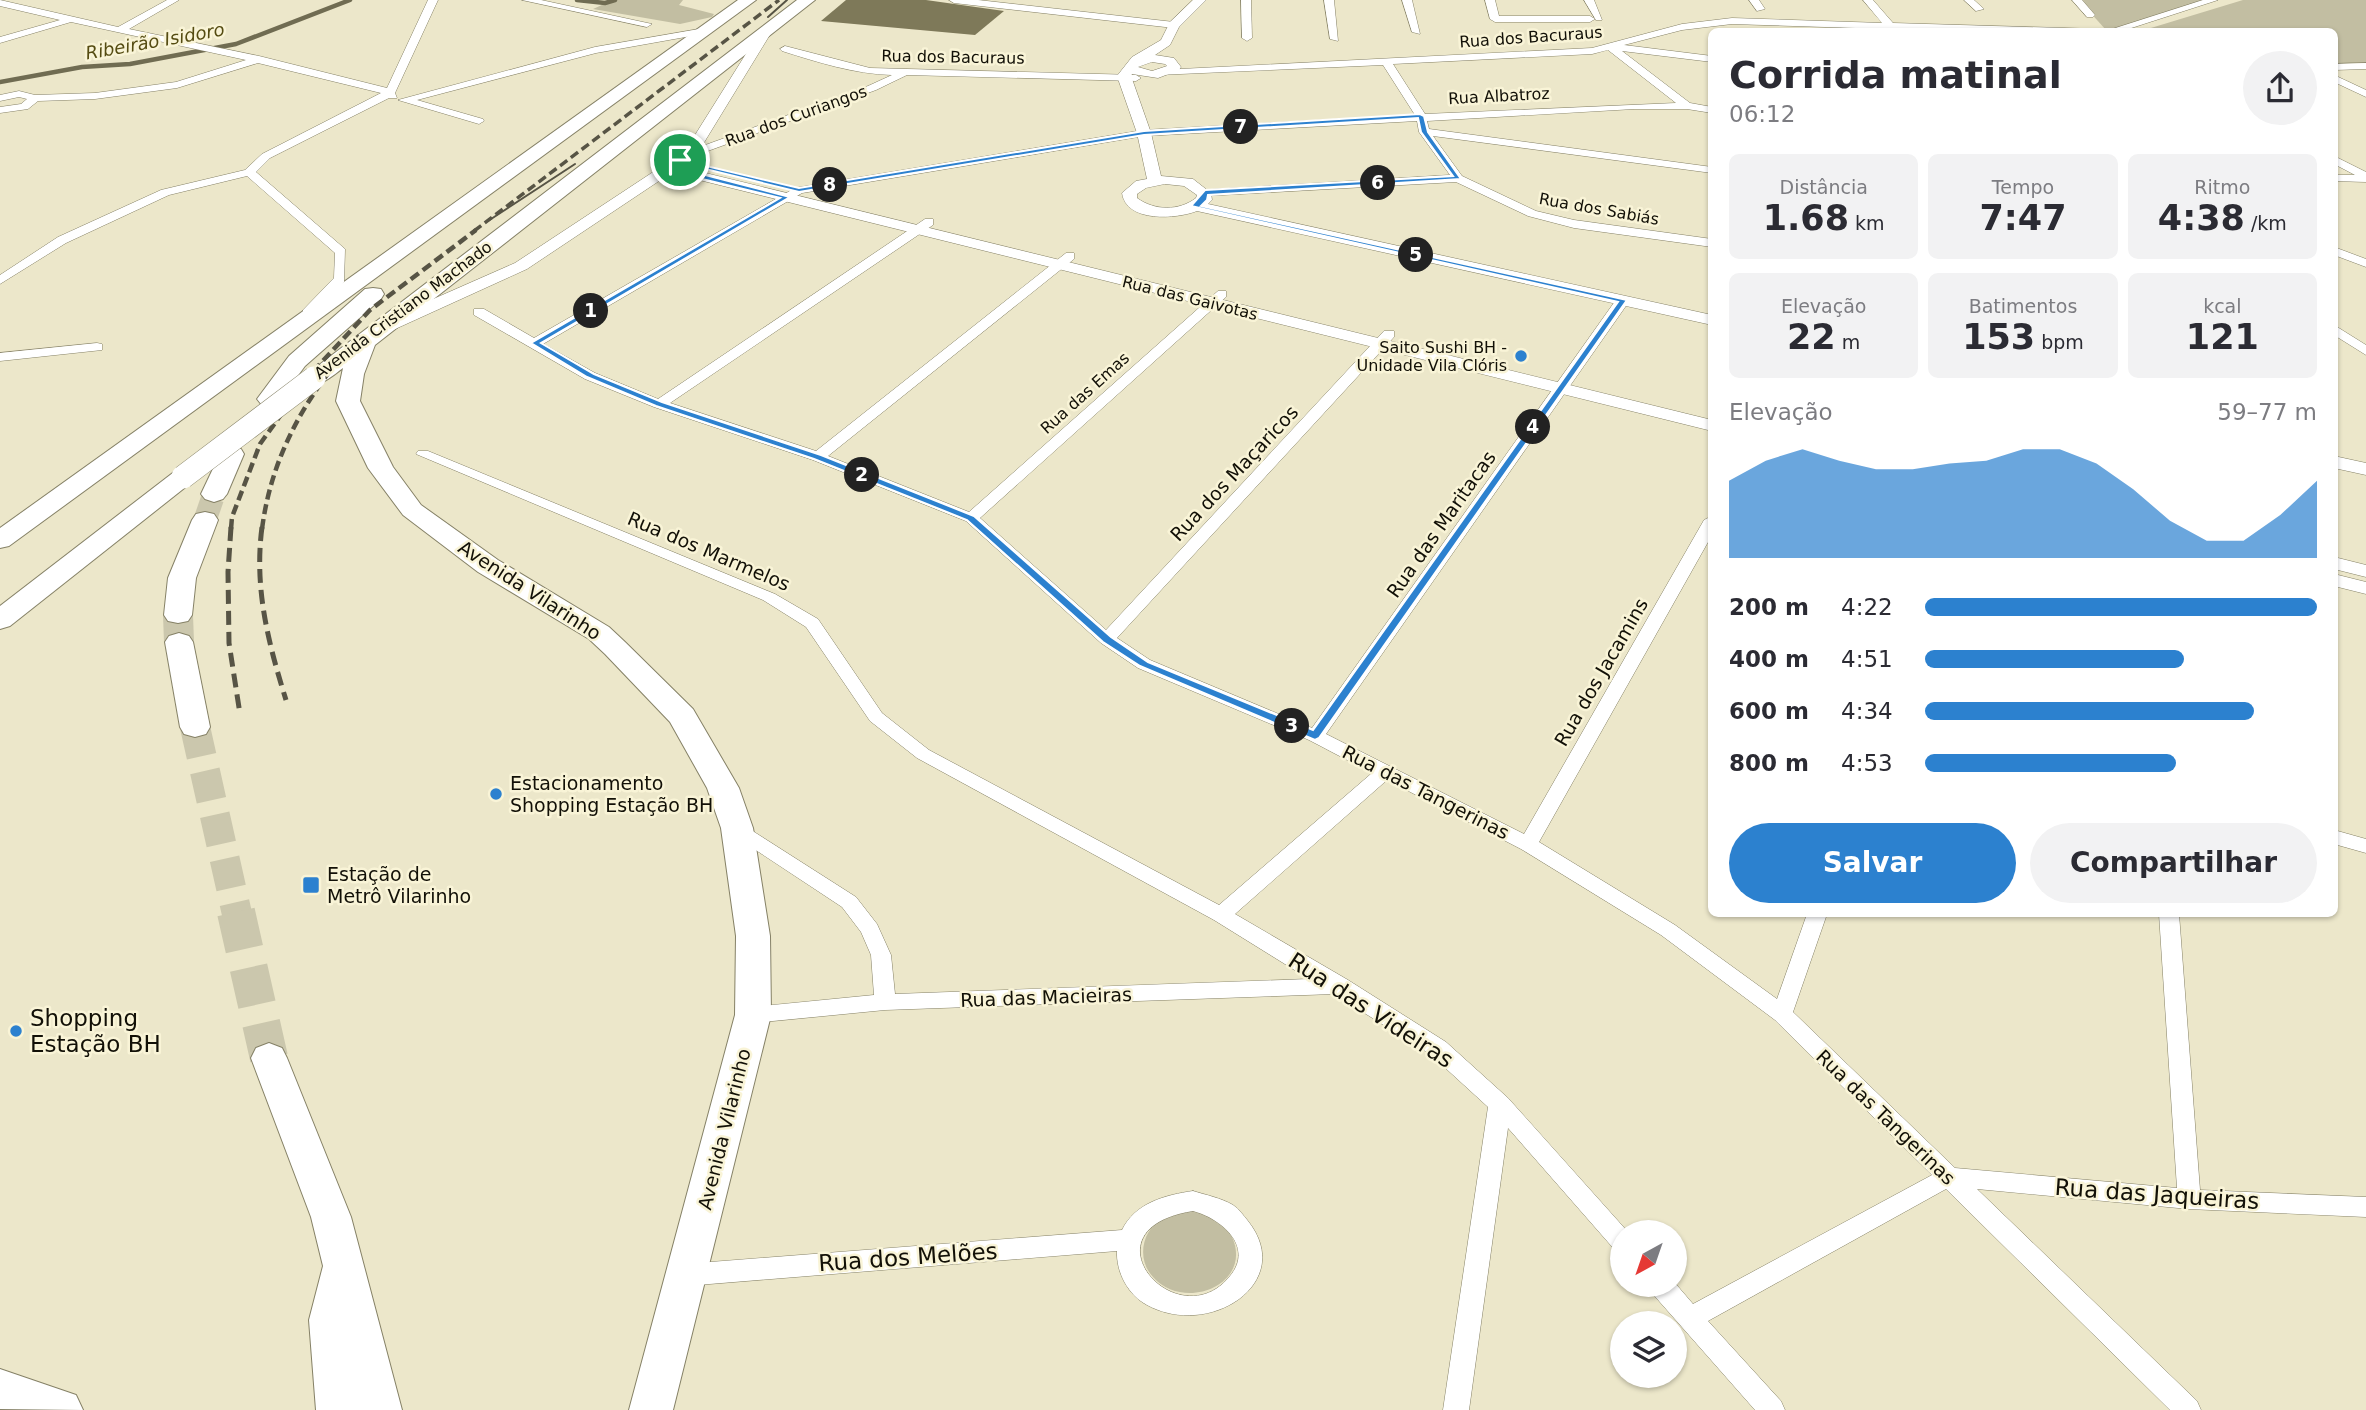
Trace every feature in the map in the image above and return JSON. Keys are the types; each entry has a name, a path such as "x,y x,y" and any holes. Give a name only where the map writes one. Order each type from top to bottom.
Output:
{"highway":[{"path":"0,540 748,0"},
{"path":"269,399 297,361 357,306 766,0"},
{"name":"Avenida Cristiano Machado","path":"0,620 807,0"},
{"name":"Avenida Vilarinho","path":"376,333 352,374 348,401 381,468 412,510 488,566 598,633 615,648 682,716 723,788 737,828 753,936 753,1015 651,1410"},
{"path":"214,494 232,454"},
{"path":"195,727 178,629 182,578 205,520"},
{"path":"269,1058 331,1217 380,1410"},
{"path":"338,1410 330,1320 342,1267"},
{"path":"0,1389 61,1410"}],"street":[{"path":"28,0 127,30"},
{"path":"127,30 174,0"},
{"path":"396,97 433,0"},
{"path":"527,0 647,24"},
{"path":"954,0 1174,25"},
{"path":"1155,180 1144,133 1137,73 1166,42 1174,25 1198,0"},
{"path":"1246,0 1247,38"},
{"path":"1329,0 1335,39"},
{"path":"1407,0 1417,32"},
{"name":"Rua dos Bacuraus","path":"1490,0 1496,19 1594,18 1589,0"},
{"path":"1868,0 1892,28"},
{"path":"1969,0 1979,9"},
{"path":"2077,0 2090,15"},
{"path":"2120,28 2213,0"},
{"path":"0,3 259,59 479,121"},
{"path":"0,40 86,16"},
{"name":"Rua dos Bacuraus","path":"785,49 842,66 870,71 1137,73 1592,51 1682,27 1732,21 1992,28"},
{"path":"0,280 62,240 165,192 249,172 266,156 376,100 443,92 595,50 705,31"},
{"path":"679,161 765,33"},
{"path":"1137,73 1172,69 1166,42"},
{"path":"1611,47 1708,59"},
{"path":"1611,47 1687,107"},
{"path":"1137,73 1152,58 1171,62"},
{"path":"0,98 19,94 35,98 95,96 177,85 259,59"},
{"name":"Rua dos Sabiás","path":"1386,61 1420,116 1424,132 1458,178 1532,214 1574,223 1708,242"},
{"name":"Rua dos Bacuraus","path":"1171,62 1217,71"},
{"path":"241,65 353,94"},
{"path":"2338,67 2366,66"},
{"name":"Rua dos Curiangos","path":"376,333 521,266 679,161 913,71"},
{"path":"2338,80 2366,94"},
{"path":"365,97 376,100"},
{"path":"0,110 24,107 35,98"},
{"name":"Rua Albatroz","path":"535,343 793,194 1144,133 1634,106 1708,110"},
{"path":"1424,132 1708,169"},
{"name":"Rua das Gaivotas","path":"679,161 793,194 1217,299 1564,383 1708,412"},
{"path":"2338,161 2366,178"},
{"path":"249,172 341,252 340,279 293,329"},
{"path":"1458,178 1200,200 1160,212 1144,209 1132,202 1129,195 1132,189 1155,180 1188,182 1200,200 1708,319"},
{"path":"2338,178 2366,178"},
{"path":"659,404 924,226"},
{"path":"2338,252 2366,263"},
{"path":"818,457 1064,260"},
{"name":"Rua das Emas","path":"971,518 1217,299"},
{"name":"Rua das Maritacas","path":"1315,736 1623,300"},
{"name":"Rua das Tangerinas","path":"479,312 590,376 659,404 818,457 971,518 1107,639 1144,664 1315,736 1386,771 1528,844 1668,929 1782,1014 2188,1410"},
{"path":"2338,332 2366,351"},
{"name":"Rua dos Maçaricos","path":"1107,639 1384,339"},
{"path":"0,356 97,347"},
{"name":"Rua das Gaivotas","path":"1564,383 1708,425"},
{"name":"Rua dos Marmelos","path":"423,454 769,597 812,623 876,717 923,754 1221,915"},
{"path":"2338,463 2366,469"},
{"name":"Rua dos Jacamins","path":"1528,844 1708,527"},
{"path":"2338,564 2366,571"},
{"path":"2338,581 2366,588"},
{"path":"1221,915 1386,771"},
{"path":"737,828 849,902 870,929 881,955 885,1002"},
{"path":"2338,838 2366,846"},
{"name":"Rua das Videiras","path":"1221,915 1341,986 1438,1048 1500,1104 1610,1228"},
{"path":"1782,1014 1816,917"},
{"path":"2169,917 2189,1199"},
{"name":"Rua das Macieiras","path":"753,1015 885,1002 1341,986"},
{"path":"1456,1410 1500,1104"},
{"path":"1690,1318 1948,1177"},
{"name":"Rua das Jaqueiras","path":"1948,1177 2189,1199 2366,1207"},
{"path":"1193,1201 1215,1207 1232,1217 1245,1234 1249,1252 1247,1269 1238,1286 1223,1299 1203,1306 1182,1308 1150,1296 1136,1281 1128,1258 1130,1240 1141,1221 1154,1211 1172,1203 1193,1201"},
{"name":"Rua dos Melões","path":"685,1275 1130,1240"},
{"path":"1671,1297 1772,1410"}],"shaded area":[{"path":"613,0 683,0 679,5 714,14 712,17 680,24 593,9"},
{"path":"2079,0 2202,0 2156,17 2104,28"},
{"path":"2243,0 2366,0 2366,62 2338,64 2338,28 2151,28"},
{"path":"1189,1210 1206,1214 1221,1222 1229,1231 1236,1249 1234,1265 1227,1278 1215,1287 1183,1293 1167,1288 1153,1277 1144,1262 1143,1254 1146,1237 1156,1223 1168,1214"}],"building":[{"path":"846,0 926,0 1004,11 975,35 821,21"}],"waterway":[{"name":"Ribeirão Isidoro","path":"0,82 82,67 130,64 236,44 350,0"},
{"path":"577,0 605,3 615,0"}],"tunnel":[{"path":"205,520 214,494"},
{"path":"178,615 179,642"},
{"path":"195,727 237,914"},
{"path":"236,912 269,1058"}],"tram line":[{"path":"768,17 787,0"},
{"path":"488,221 575,164"}],"railway":[{"path":"474,231 779,0"},
{"path":"231,529 232,517 260,444 308,377 370,310 476,230"},
{"path":"262,529 274,474 296,424 325,378 360,335"},
{"path":"231,527 228,572 229,643 240,714"},
{"path":"262,527 260,572 264,615 286,700"}],"place":[{"name":"Saito Sushi BH - Unidade Vila Clóris","path":"1521,356"},
{"name":"Estacionamento Shopping Estação BH","path":"496,794"},
{"name":"Estação de Metrô Vilarinho","path":"311,885"},
{"name":"Shopping Estação BH","path":"16,1031"}],"route":[{"path":"1420,116 1424,132 1458,178 1205,193 1204,200 1195,206 1623,300 1315,736 1144,664 1107,639 971,518 818,457 659,404 590,376 535,343 786,197 668,168 680,160 799,190 1144,133 1420,116"}]}
